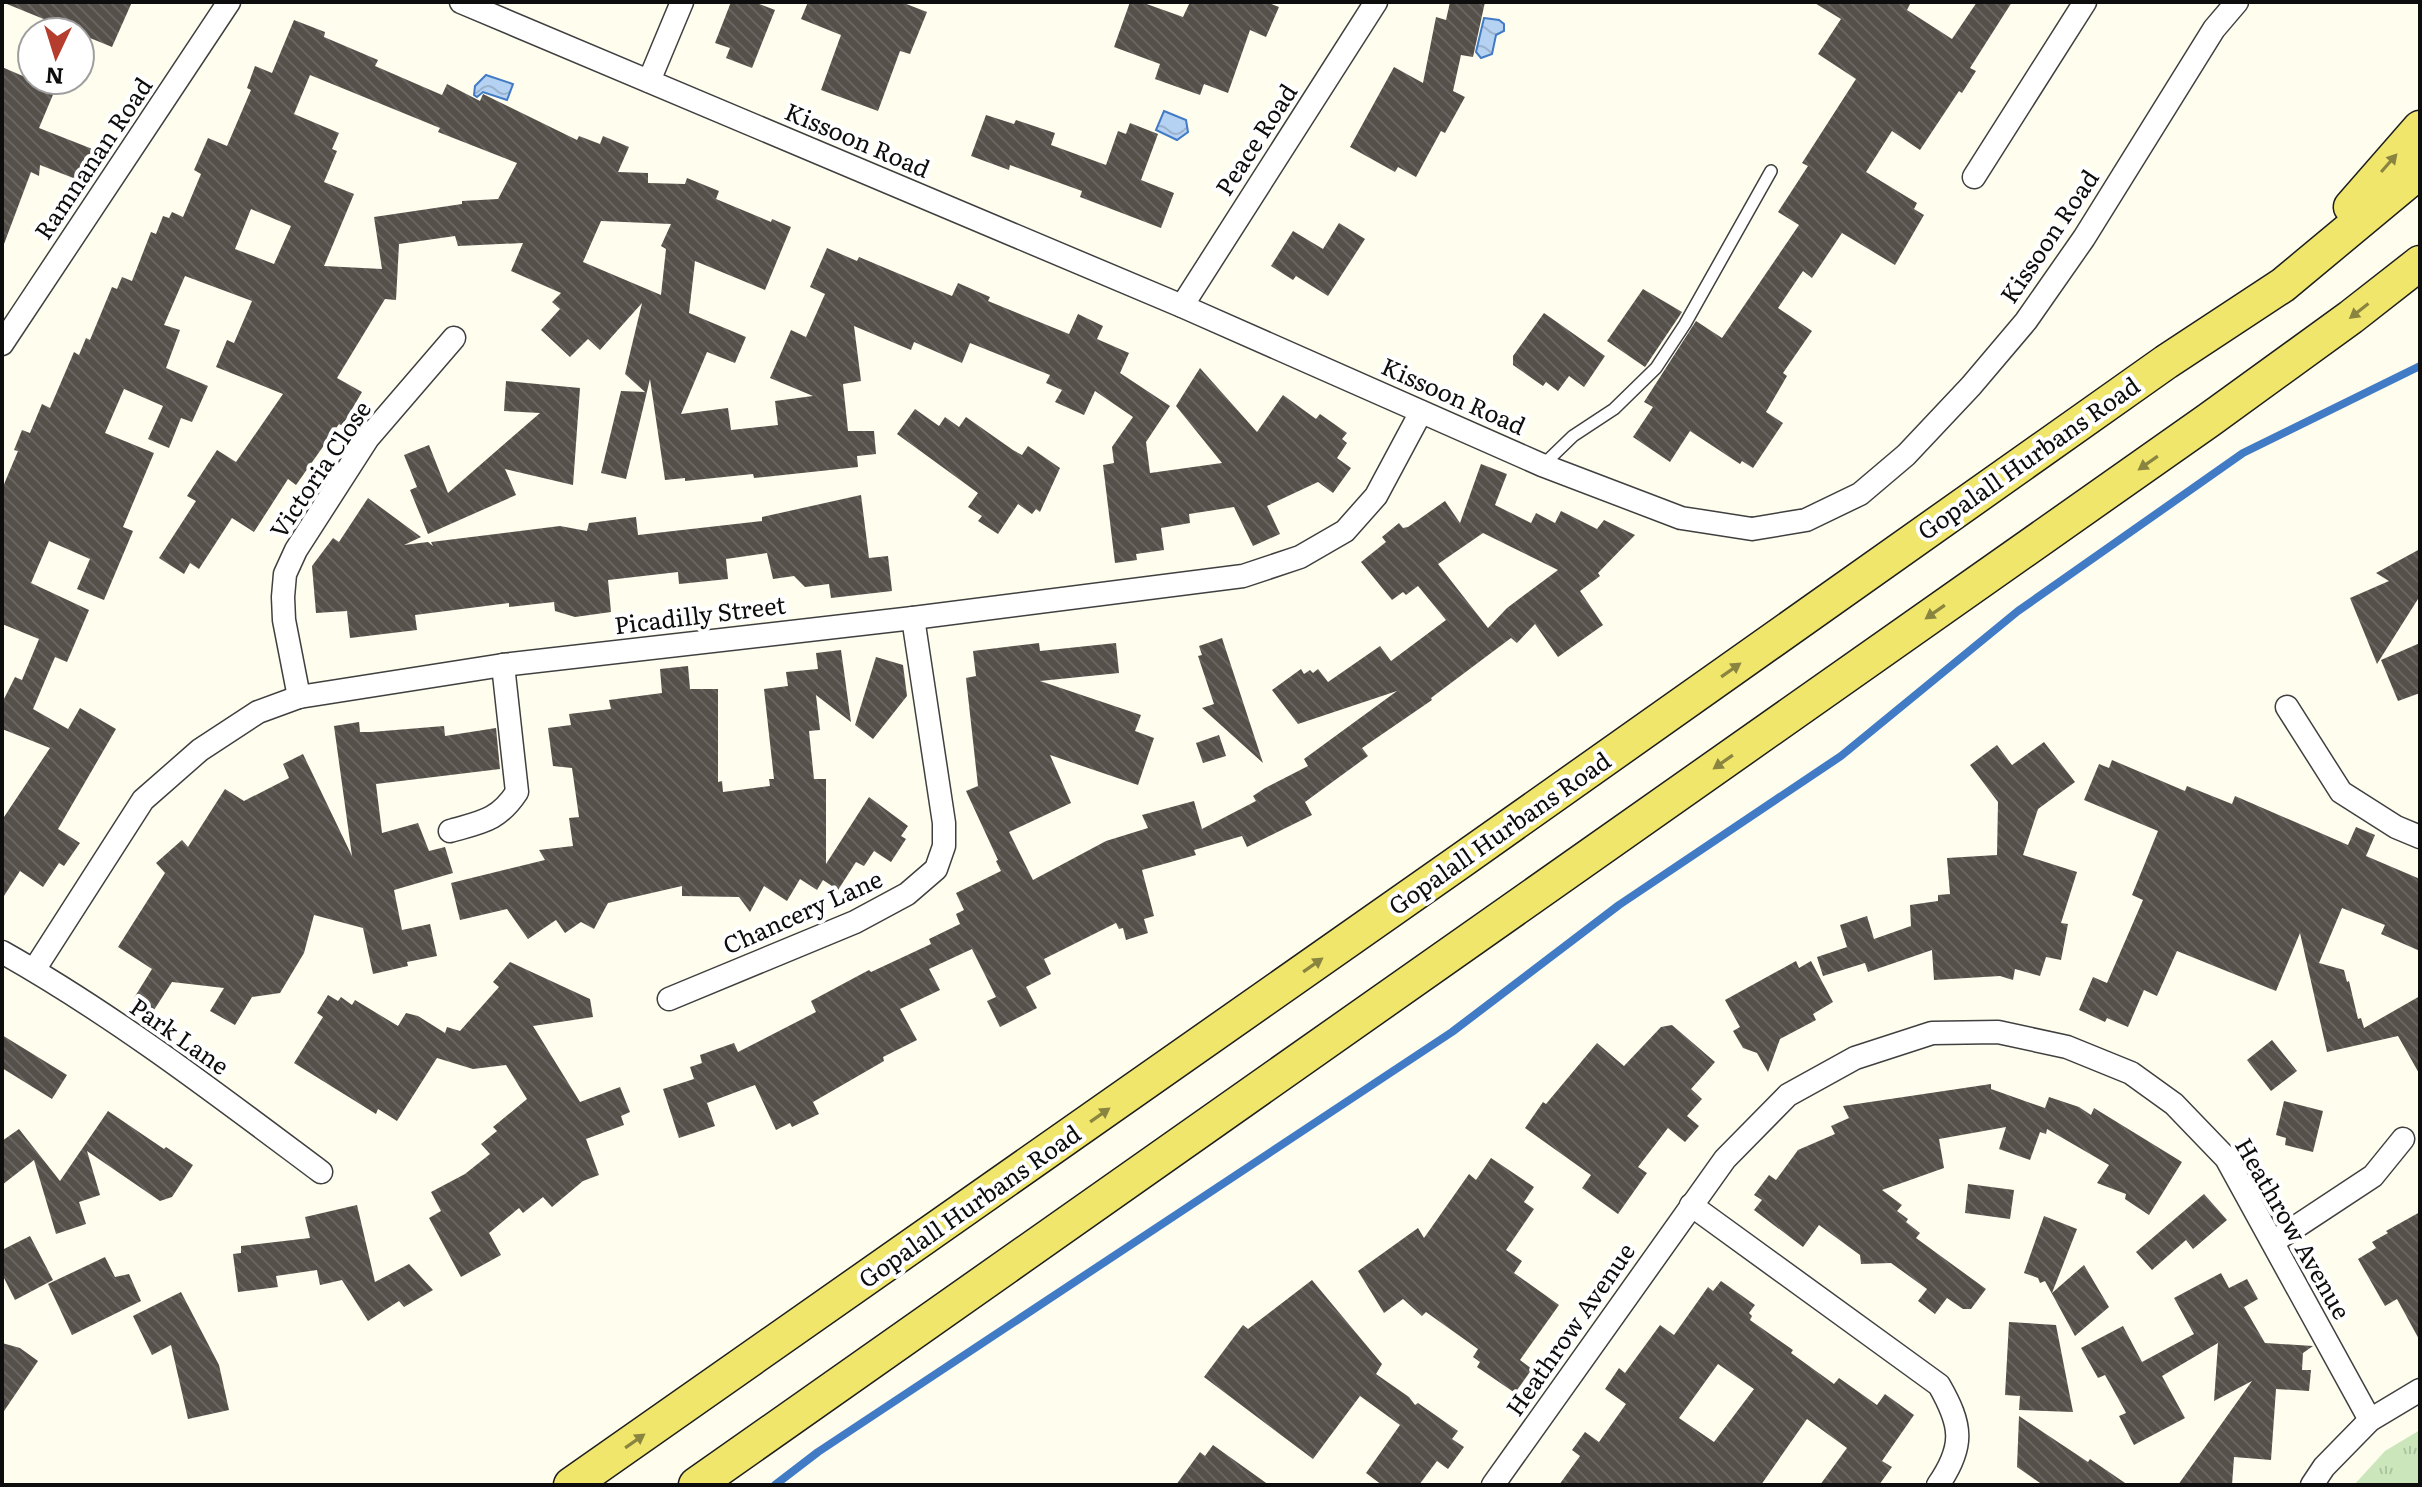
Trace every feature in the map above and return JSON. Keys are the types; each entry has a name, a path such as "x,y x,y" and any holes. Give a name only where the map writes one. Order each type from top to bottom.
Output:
{"main road":[{"path":"2283,285 2420,128"},
{"name":"Gopalall Hurbans Road","path":"571,1485 1449,870 2166,362 2283,285 2420,171"},
{"path":"696,1485 2209,420 2420,263"}],"street":[{"name":"Ramnanan Road","path":"2,344 229,2"},
{"name":"Kissoon Road","path":"461,2 1182,306 1542,465 1681,518 1752,529 1806,520 1860,494 1906,455 1971,386 2026,321 2084,238 2214,29 2237,2"},
{"path":"649,81 682,2"},
{"name":"Peace Road","path":"1182,306 1376,2"},
{"path":"1974,177 2085,2"},
{"name":"Victoria Close","path":"299,697 284,620 285,574 290,562 368,438 454,338"},
{"name":"Picadilly Street","path":"34,970 143,800 200,750 258,712 299,697 503,665 1243,576 1300,557 1345,531 1376,496 1421,412"},
{"name":"Chancery Lane","path":"669,999 855,922 907,894 936,869 944,846 944,823 913,618"},
{"path":"450,831 482,822 505,810 517,792 503,665"},
{"path":"2287,707 2341,792 2396,827 2420,837"},
{"name":"Park Lane","path":"2,952 34,970 189,1074 321,1172"},
{"name":"Heathrow Avenue","path":"1493,1485 1725,1159 1788,1095 1855,1058 1932,1033 1998,1032 2067,1047 2131,1073 2174,1104 2226,1158 2370,1420"},
{"path":"2273,1242 2373,1176 2403,1139"},
{"path":"1691,1205 1939,1385 1954,1411 1959,1437 1952,1465 1938,1485"},
{"path":"2312,1485 2324,1467 2370,1420 2420,1390"}],"lane":[{"path":"1542,465 1573,436 1614,409 1656,368 1685,324 1771,171"}],"green space":[{"path":"2420,1430 2420,1485 2354,1485 2385,1451"}],"water":[{"path":"1484,18 1499,20 1504,24 1504,31 1496,35 1492,54 1481,58 1476,52"},
{"path":"486,75 513,84 507,100 483,92 477,97 474,95 475,86"},
{"path":"1164,111 1186,120 1188,132 1177,140 1156,130"}],"building":[{"path":"2,2 132,2 112,47 96,40 96,16 36,16"},
{"path":"731,2 754,2 775,10 752,68 726,58 730,48 715,43"},
{"path":"808,2 901,2 927,12 910,54 900,51 878,111 821,90 841,35 801,19"},
{"path":"1130,2 1141,2 1183,17 1190,2 1266,2 1279,7 1266,37 1250,30 1228,93 1204,84 1200,95 1155,79 1160,64 1114,47"},
{"path":"1450,2 1485,2 1473,57 1461,55 1453,91 1465,97 1445,133 1441,131 1416,177 1398,167 1395,172 1350,147 1394,67 1423,83 1436,17 1446,20"},
{"path":"1813,2 1911,2 1907,10 1952,39 1977,2 2012,2 1970,68 1976,71 1920,150 1892,131 1866,172 1917,203 1914,209 1924,215 1895,265 1842,233 1812,278 1803,271 1778,308 1812,331 1783,373 1787,376 1766,412 1783,423 1753,468 1742,461 1740,464 1690,431 1670,462 1633,437 1653,407 1644,402 1696,321 1722,338 1799,225 1778,212 1808,166 1802,163 1856,79 1818,54 1841,19"},
{"path":"294,20 325,32 324,37 378,60 375,66 442,95 447,84 480,101 483,94 577,140 579,136 600,144 603,136 629,147 618,172 648,173 648,183 685,184 687,178 719,191 716,199 791,227 765,290 695,261 689,313 746,337 735,363 707,352 681,414 728,408 731,430 778,425 775,401 813,396 770,378 791,330 806,337 825,294 810,287 827,248 857,261 859,257 952,296 958,283 990,297 988,301 1069,334 1078,314 1103,326 1097,339 1129,353 1120,373 1170,406 1146,442 1150,473 1222,463 1176,406 1200,368 1257,432 1283,395 1316,419 1320,414 1347,433 1342,439 1347,443 1337,458 1351,468 1333,493 1318,482 1267,506 1280,534 1253,546 1234,507 1189,514 1190,523 1161,528 1164,550 1136,554 1137,560 1115,563 1103,465 1114,463 1112,447 1133,417 1095,391 1084,415 1055,402 1062,390 1046,383 1050,375 970,343 962,363 914,342 911,350 854,326 861,381 843,384 848,431 874,431 876,454 857,456 858,467 754,478 753,474 665,480 650,379 626,479 601,473 621,391 645,392 625,374 642,303 600,350 588,339 570,357 541,330 560,309 552,302 561,293 511,271 523,243 458,246 455,236 399,244 396,300 385,299 337,378 362,392 342,426 339,424 296,485 288,479 254,532 232,518 199,569 190,563 184,574 159,558 196,501 187,496 217,450 236,462 283,394 216,367 227,340 234,343 252,301 185,276 164,325 180,330 166,368 208,386 192,422 181,418 169,448 148,439 163,406 124,389 105,433 154,453 123,527 133,531 104,600 77,589 90,559 49,541 31,583 89,610 67,662 55,657 33,709 68,729 80,708 116,729 58,829 80,843 64,866 59,863 43,887 20,871 2,899 2,820 50,748 2,729 2,703 15,677 22,680 39,639 2,624 2,489 18,451 14,450 22,430 30,433 42,404 50,408 74,352 79,355 86,338 90,340 112,287 117,289 122,277 132,281 151,232 156,234 163,216 169,218 172,212 183,217 201,174 194,170 208,138 227,146 251,90 247,88 255,66 272,73","holes":["310,75 517,163 498,199 462,201 462,204 374,217 382,269 324,266 354,194 324,182 337,151 332,149 339,133 294,114","251,209 291,226 274,264 235,249","601,221 671,224 661,246 666,249 661,295 583,262"]},
{"path":"2,67 16,73 16,96 52,96 39,128 100,152 81,181 40,165 39,176 31,172 2,244"},
{"path":"986,115 1014,124 1016,120 1055,133 1051,145 1106,165 1118,131 1126,134 1130,123 1158,134 1141,180 1174,193 1161,228 1080,197 1082,191 1010,165 1009,170 971,156"},
{"path":"1339,223 1365,239 1328,296 1296,276 1293,280 1271,266 1293,231 1323,249"},
{"path":"1643,289 1682,312 1645,367 1607,341"},
{"path":"1544,313 1605,356 1584,387 1569,376 1558,391 1546,382 1543,386 1513,365 1513,356"},
{"path":"506,381 580,388 573,485 505,469 516,495 428,534 410,490 417,487 404,455 429,445 448,493 540,413 504,411"},
{"path":"915,409 939,426 945,417 959,427 966,417 1022,455 1028,446 1060,468 1040,512 1036,509 1032,514 1018,504 998,534 978,521 982,516 968,507 978,493 897,434"},
{"path":"1481,464 1507,474 1495,505 1531,523 1536,513 1555,523 1561,511 1597,529 1604,520 1635,535 1598,573 1600,576 1580,591 1603,625 1558,657 1535,624 1517,643 1511,638 1432,700 1362,748 1368,756 1305,802 1312,815 1247,847 1242,836 1194,850 1196,855 1142,870 1154,916 1144,919 1148,933 1126,940 1123,928 1119,929 1116,923 1044,959 1051,974 1026,987 1037,1008 1000,1027 987,1001 996,997 972,949 929,969 940,990 900,1009 917,1040 883,1057 884,1061 813,1102 819,1114 792,1127 790,1123 776,1130 755,1085 707,1103 715,1126 679,1138 663,1089 694,1079 690,1067 702,1063 700,1055 734,1043 738,1052 816,1012 811,1001 869,970 871,972 931,944 929,939 960,924 956,914 964,910 956,893 1001,871 966,791 978,786 966,678 976,676 973,651 1039,643 1040,651 1116,643 1119,673 1040,681 1141,715 1135,731 1154,738 1138,785 1050,755 1071,803 1009,832 1033,880 1106,841 1148,828 1142,815 1194,801 1202,829 1256,801 1253,796 1308,766 1304,759 1397,691 1298,724 1272,690 1301,669 1304,674 1318,669 1328,682 1380,646 1391,661 1446,620 1418,586 1392,600 1361,562 1386,542 1382,537 1399,523 1403,528 1408,527 1445,501 1460,523","holes":["1483,533 1558,570 1507,608 1488,628 1438,564"]},
{"path":"861,495 869,558 888,556 892,591 831,598 829,584 805,587 794,576 773,579 767,553 726,559 728,579 679,584 678,572 608,580 611,612 575,617 555,611 554,602 509,607 509,603 415,615 417,630 350,638 347,611 316,613 312,566 333,538 339,542 368,498 421,537 404,545 428,542 433,546 431,542 560,526 587,531 589,523 636,517 638,535 762,521 762,517"},
{"path":"2420,549 2420,600 2377,664 2350,598 2389,581 2376,573"},
{"path":"1222,638 1263,763 1202,708 1214,704 1198,656 1202,655 1199,646"},
{"path":"2420,643 2420,693 2398,701 2381,660"},
{"path":"841,650 851,722 816,695 820,730 809,731 814,779 826,779 826,864 869,797 908,826 901,836 906,839 891,862 874,851 864,866 856,862 838,890 823,880 817,890 800,879 787,901 764,886 750,912 739,897 682,896 682,886 608,903 594,929 581,922 565,933 556,920 528,939 507,909 460,920 451,883 545,860 539,850 573,846 569,818 579,817 572,768 553,766 548,728 571,725 569,714 611,709 609,700 662,693 660,669 688,666 690,689 718,689 718,782 722,781 723,792 770,786 769,779 774,779 764,689 788,686 786,672 818,669 816,653"},
{"path":"876,657 903,665 907,696 873,739 855,725"},
{"path":"359,722 360,732 444,726 445,736 496,728 500,769 376,784 382,833 418,823 429,851 445,847 453,873 394,890 402,930 430,924 437,956 373,974 363,928 314,915 304,953 280,993 252,997 235,1025 210,1011 224,988 172,982 154,1010 134,998 152,969 118,947 165,873 156,863 182,840 188,847 225,789 244,801 289,778 283,764 303,754 352,856 334,726"},
{"path":"1219,735 1226,756 1203,763 1196,743"},
{"path":"2044,742 2075,782 2038,809 2023,855 2077,872 2061,923 2068,924 2061,960 2046,957 2040,976 2015,969 2013,980 2000,976 1934,980 1932,950 1868,972 1865,963 1823,976 1817,957 1847,947 1840,925 1867,916 1874,939 1911,926 1910,905 1938,901 1938,895 1950,894 1947,858 1997,855 1998,802 1970,765 1997,745 2012,765"},
{"path":"2112,760 2185,791 2187,786 2232,804 2235,796 2348,845 2356,827 2375,835 2366,856 2420,879 2420,951 2381,934 2385,925 2342,908 2319,963 2344,970 2358,1019 2361,1018 2364,1028 2420,996 2420,1075 2398,1036 2327,1052 2300,933 2276,991 2177,951 2157,996 2144,990 2128,1027 2107,1018 2105,1022 2079,1010 2093,977 2107,983 2143,900 2132,895 2158,831 2084,800 2099,764 2109,768"},
{"path":"1796,961 1799,968 1811,961 1833,1002 1813,1014 1816,1020 1780,1039 1768,1072 1757,1053 1743,1048 1733,1031 1740,1027 1725,1000"},
{"path":"510,962 590,999 593,1017 533,1026 580,1102 620,1087 630,1112 621,1116 624,1125 586,1139 599,1175 583,1181 552,1207 543,1197 523,1213 519,1208 489,1233 501,1255 461,1277 429,1218 441,1211 431,1192 465,1174 490,1154 481,1144 497,1131 493,1127 527,1099 506,1065 473,1069 437,1058 397,1121 378,1109 376,1114 294,1063 323,1017 317,1013 328,995 338,1001 341,997 352,1005 355,1000 398,1026 406,1013 418,1016 445,1033 447,1027 460,1031 499,987 493,982"},
{"path":"1672,1025 1715,1062 1691,1089 1702,1099 1687,1116 1699,1126 1685,1142 1668,1128 1638,1167 1647,1173 1618,1214 1582,1188 1591,1175 1525,1128 1543,1102 1546,1104 1597,1043 1624,1066 1661,1027"},
{"path":"2,1035 67,1075 52,1099 2,1068"},
{"path":"2272,1040 2297,1071 2271,1091 2247,1060"},
{"path":"1991,1084 1991,1089 2045,1108 2049,1097 2079,1107 2091,1115 2094,1108 2182,1162 2149,1215 2125,1199 2126,1194 2097,1183 2109,1165 2047,1129 2046,1134 2040,1132 2030,1160 1999,1149 2006,1127 1939,1139 1944,1168 1882,1190 1902,1205 1897,1211 1920,1233 1916,1238 1986,1289 1971,1309 1963,1309 1947,1298 1935,1314 1918,1301 1927,1289 1891,1263 1861,1264 1860,1255 1819,1225 1803,1247 1754,1210 1762,1200 1754,1195 1769,1175 1776,1180 1798,1150 1835,1134 1831,1126 1849,1118 1843,1106"},
{"path":"2284,1101 2323,1111 2313,1152 2285,1145 2286,1138 2276,1135"},
{"path":"108,1111 193,1165 172,1197 160,1201 87,1151 100,1195 79,1202 86,1224 56,1234 34,1160 2,1185 2,1141 19,1129 60,1181"},
{"path":"1491,1158 1534,1187 1524,1202 1534,1209 1506,1250 1522,1261 1514,1273 1559,1305 1520,1360 1532,1369 1515,1393 1477,1367 1480,1362 1473,1357 1478,1349 1426,1312 1422,1316 1403,1299 1384,1313 1358,1271 1418,1228 1424,1238 1469,1174 1476,1180"},
{"path":"1968,1184 2014,1190 2010,1219 1965,1213"},
{"path":"2204,1194 2227,1220 2193,1249 2186,1240 2152,1270 2136,1252"},
{"path":"357,1205 375,1282 409,1264 433,1290 404,1307 399,1301 368,1321 342,1280 320,1285 317,1270 276,1276 278,1287 238,1292 233,1254 241,1253 241,1246 310,1238 305,1217"},
{"path":"2420,1212 2420,1341 2397,1299 2385,1306 2358,1259 2376,1248 2372,1242 2388,1233 2386,1231"},
{"path":"2044,1216 2077,1229 2052,1293 2084,1265 2109,1307 2075,1336 2045,1281 2040,1283 2038,1278 2024,1273"},
{"path":"30,1236 53,1280 15,1300 2,1274 2,1250"},
{"path":"105,1257 115,1277 129,1274 141,1301 72,1335 48,1284"},
{"path":"2221,1273 2229,1288 2247,1279 2258,1299 2244,1307 2265,1343 2313,1346 2303,1353 2302,1370 2311,1370 2309,1391 2276,1389 2271,1460 2234,1457 2232,1485 2178,1485 2252,1381 2214,1401 2218,1343 2162,1376 2185,1418 2134,1445 2119,1416 2126,1413 2124,1409 2105,1375 2098,1378 2081,1348 2123,1326 2142,1362 2194,1334 2174,1298"},
{"path":"1312,1280 1382,1364 1376,1374 1409,1397 1415,1405 1418,1403 1458,1431 1452,1439 1464,1447 1448,1469 1437,1461 1419,1485 1382,1485 1366,1473 1400,1425 1360,1396 1313,1459 1204,1377 1243,1325 1248,1329"},
{"path":"1721,1281 1755,1305 1749,1313 1752,1316 1750,1320 1834,1384 1839,1378 1877,1405 1885,1394 1914,1415 1882,1461 1892,1467 1879,1485 1820,1485 1847,1448 1807,1419 1761,1485 1559,1485 1580,1456 1572,1450 1585,1432 1599,1442 1626,1404 1605,1389 1619,1368 1625,1373 1660,1325 1674,1335 1708,1287 1713,1291","holes":["1718,1364 1754,1389 1714,1442 1679,1418"]},
{"path":"181,1292 219,1365 229,1410 188,1419 171,1345 152,1355 133,1316"},
{"path":"2009,1322 2056,1325 2073,1412 2019,1410 2020,1396 2005,1395"},
{"path":"2,1343 20,1348 38,1361 2,1414"},
{"path":"2019,1416 2128,1485 2043,1485 2017,1467"},
{"path":"1213,1445 1269,1485 1176,1485 1200,1452 1205,1456"}],"waterway":[{"path":"775,1485 818,1452 1452,1032 1619,905 1841,756 2018,611 2243,453 2420,366"}]}
